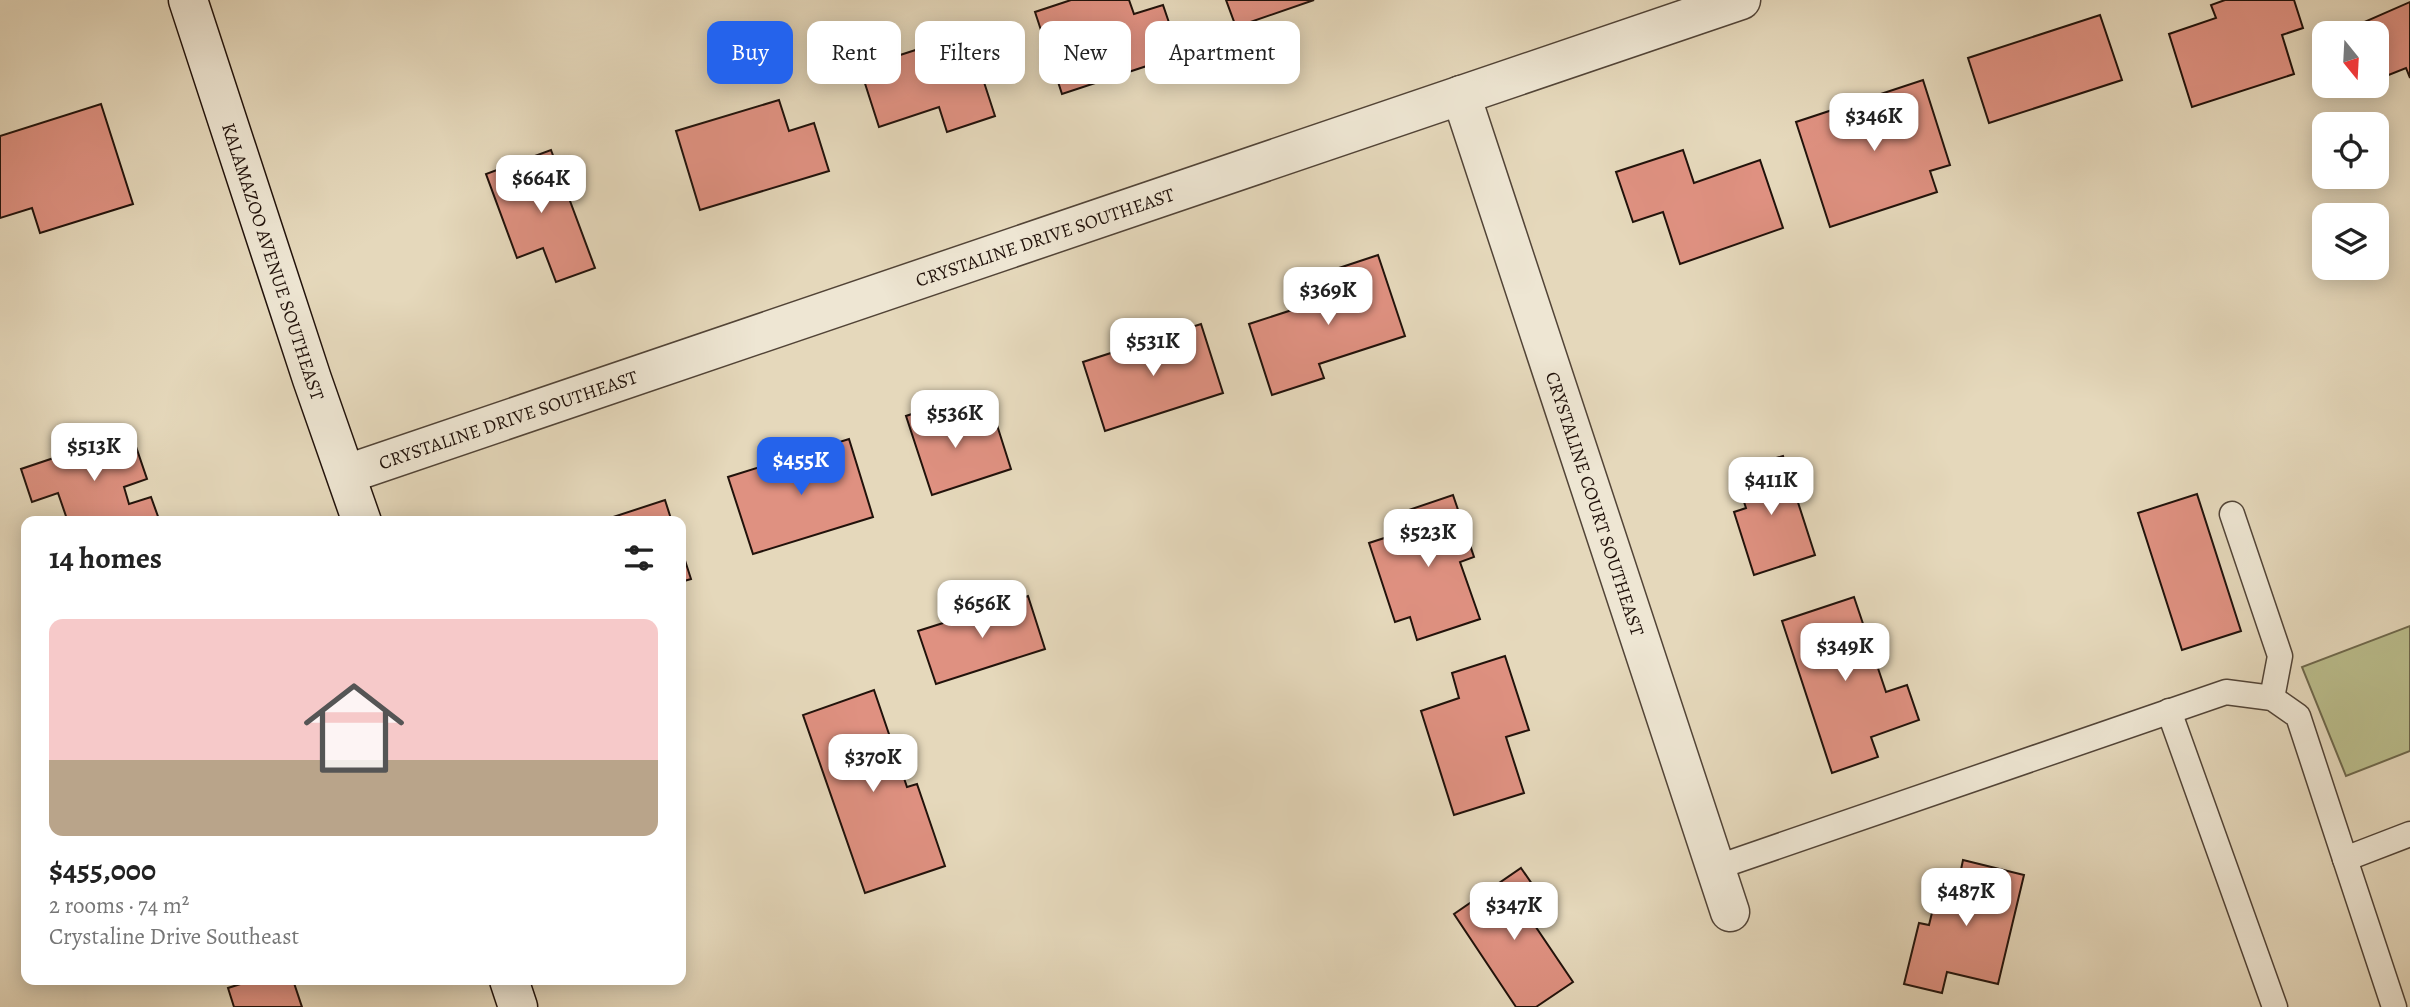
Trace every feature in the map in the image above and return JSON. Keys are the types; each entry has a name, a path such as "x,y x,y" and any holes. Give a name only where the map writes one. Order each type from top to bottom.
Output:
{"street":[{"name":"KALAMAZOO AVENUE SOUTHEAST","path":"188,0 312,379 360,516"},
{"name":"CRYSTALINE DRIVE SOUTHEAST","path":"347,474 1741,0"},
{"name":"CRYSTALINE COURT SOUTHEAST","path":"1461,95 1730,912"},
{"path":"511,985 518,1007"}],"lane":[{"path":"2232,514 2280,656 2272,698"},
{"path":"1715,868 2226,692 2272,698 2298,716 2394,1007"},
{"path":"2169,711 2276,1007"},
{"path":"2345,859 2410,834"}],"green space":[{"path":"2410,626 2410,751 2346,776 2302,667"}],"building":[{"path":"1071,0 1129,0 1134,14 1163,5 1168,21 1145,21 1145,67 1131,71 1131,21 1039,21 1039,24 1035,12"},
{"path":"1226,0 1314,0 1253,21 1234,21"},
{"path":"2225,0 2294,0 2303,28 2282,35 2294,74 2192,107 2169,34 2216,18 2211,5"},
{"path":"2410,2 2410,78 2406,68 2389,75 2389,21 2367,21"},
{"path":"2100,15 2122,80 1989,123 1968,58"},
{"path":"915,50 915,84 985,84 995,116 947,132 939,107 879,127 865,84 901,84 901,55"},
{"path":"1923,80 1950,165 1930,171 1937,192 1830,227 1796,122"},
{"path":"1059,84 1092,84 1062,94"},
{"path":"779,100 789,131 814,123 829,171 700,210 676,131"},
{"path":"101,104 133,204 40,233 32,208 0,218 0,136"},
{"path":"551,150 595,268 556,282 543,248 517,258 486,174"},
{"path":"1683,150 1694,183 1760,160 1783,228 1680,264 1663,212 1633,222 1616,172"},
{"path":"1378,255 1405,336 1319,364 1324,378 1272,395 1249,324 1338,295 1330,271"},
{"path":"1201,324 1223,393 1105,431 1083,362"},
{"path":"948,402 958,434 996,422 1011,469 932,495 906,416"},
{"path":"131,432 147,479 124,487 129,504 151,497 158,516 66,516 58,493 32,502 21,469"},
{"path":"849,439 873,517 753,554 728,477"},
{"path":"1783,456 1815,555 1754,575 1734,512 1746,508 1734,471"},
{"path":"2197,494 2241,631 2182,650 2138,513"},
{"path":"1453,495 1474,557 1460,562 1480,619 1417,640 1410,617 1395,622 1369,543 1406,531 1400,513"},
{"path":"665,500 670,516 616,516"},
{"path":"686,564 691,579 686,580"},
{"path":"1028,596 1045,649 936,684 918,631"},
{"path":"1854,597 1886,692 1907,685 1919,720 1871,737 1878,757 1832,773 1782,621"},
{"path":"1505,656 1529,730 1506,737 1524,793 1454,815 1421,711 1459,698 1452,673"},
{"path":"874,690 907,787 917,784 945,866 865,893 803,715"},
{"path":"1963,860 2024,875 1998,984 1947,972 1942,993 1904,984 1919,923 1929,925 1940,880 1958,884"},
{"path":"1521,868 1541,897 1523,908 1573,982 1536,1007 1516,1007 1454,914"},
{"path":"237,985 295,985 302,1007 234,1007 228,988"}]}
